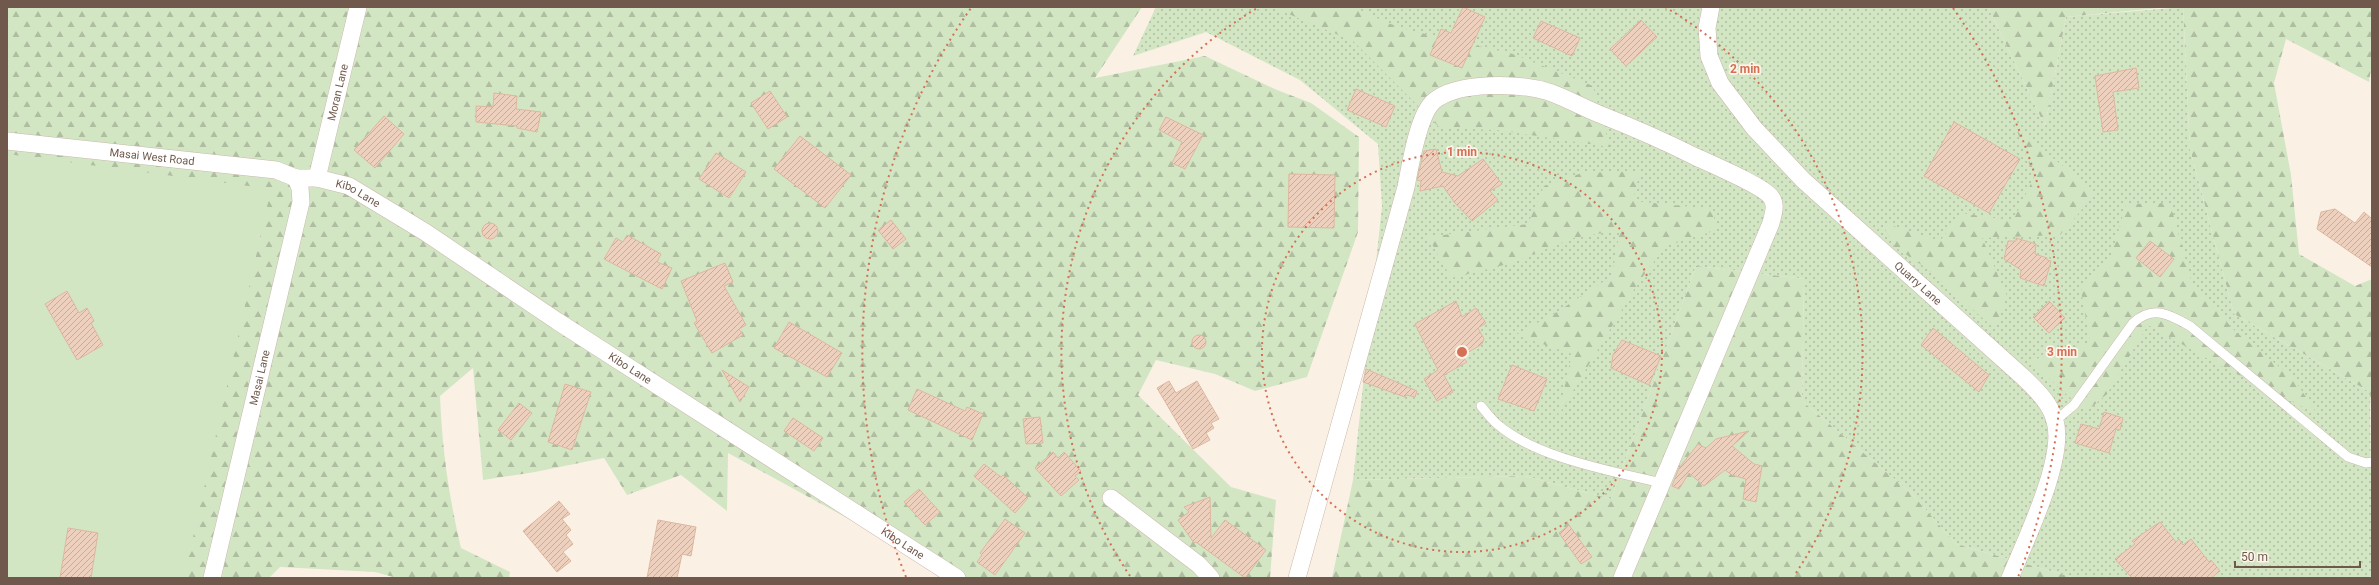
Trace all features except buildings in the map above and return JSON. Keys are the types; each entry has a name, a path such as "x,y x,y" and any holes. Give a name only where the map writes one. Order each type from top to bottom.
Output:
{"street":[{"name":"Moran Lane","path":"317,178 358,7"},
{"name":"Quarry Lane","path":"1711,7 1707,28 1709,56 1720,83 1754,128 1804,180 2023,377 2046,401 2055,421 2058,442 2052,469 2010,578"},
{"path":"1296,578 1406,187 1414,147 1424,116 1433,102 1452,91 1480,87 1515,86 1548,92 1669,144 1771,197 1775,208 1771,223 1622,578"},
{"name":"Masai West Road","path":"7,141 284,171 296,178"},
{"name":"Kibo Lane","path":"296,178 317,178 349,186 425,232 557,321 957,578"},
{"name":"Masai Lane","path":"212,578 301,202 300,188 296,178"},
{"path":"1111,498 1199,565 1211,578"}],"lane":[{"path":"2055,421 2074,405 2133,323 2142,315 2155,312 2173,316 2190,326 2348,457 2366,463 2372,462"},
{"path":"1480,406 1498,425 1538,449 1566,459 1661,483"}],"green space":[{"path":"7,7 1142,7 1095,78 1205,56 1277,90 1311,103 1359,137 1358,232 1307,377 1255,391 1215,374 1156,360 1138,395 1231,487 1276,500 1270,578 957,578 728,453 727,511 681,475 627,495 604,458 535,472 483,480 473,368 440,396 444,454 453,510 461,548 510,572 509,578 397,578 375,572 280,567 269,578 122,578 7,451"},
{"path":"1156,7 1988,7 2045,126 2066,17 2183,7 2190,149 2234,314 2370,392 2372,578 2075,578 1956,544 1911,493 1802,401 1804,279 1696,266 1611,499 1525,476 1353,480 1382,206 1378,144 1300,80 1206,32 1133,56"},
{"path":"1272,7 1354,7 1385,22 1408,30 1513,54 1593,86 1610,147 1497,130 1440,128 1353,41"},
{"path":"1988,7 2169,7 2066,17 2045,126"},
{"path":"2183,7 2372,7 2372,63 2369,82 2286,39 2274,83 2291,175 2299,254 2355,286 2372,279 2372,425 2370,392 2234,314 2190,149"},
{"path":"2016,128 2096,193 2060,235 1982,238 2007,296 1995,329 1926,268 1895,247 1883,225 1890,225 1940,241 1961,213 2013,221 2034,177"},
{"path":"7,154 271,189 184,578 7,578"},
{"path":"1640,171 1633,201 1712,209 1717,230 1666,246 1638,283 1558,416 1572,354 1516,335 1557,312 1612,276 1620,230 1573,238 1512,263 1451,278 1428,237 1528,224 1544,186 1582,173"},
{"path":"2170,203 2192,283 2235,331 2294,379 2317,414 2215,363 2148,325 2107,394 2086,412 2030,361 2090,342 2081,290 2111,257 2126,204"},
{"path":"1696,266 1804,279 1802,401 1911,493 1956,544 2075,578 1332,578 1353,480 1525,476 1611,499"}]}
